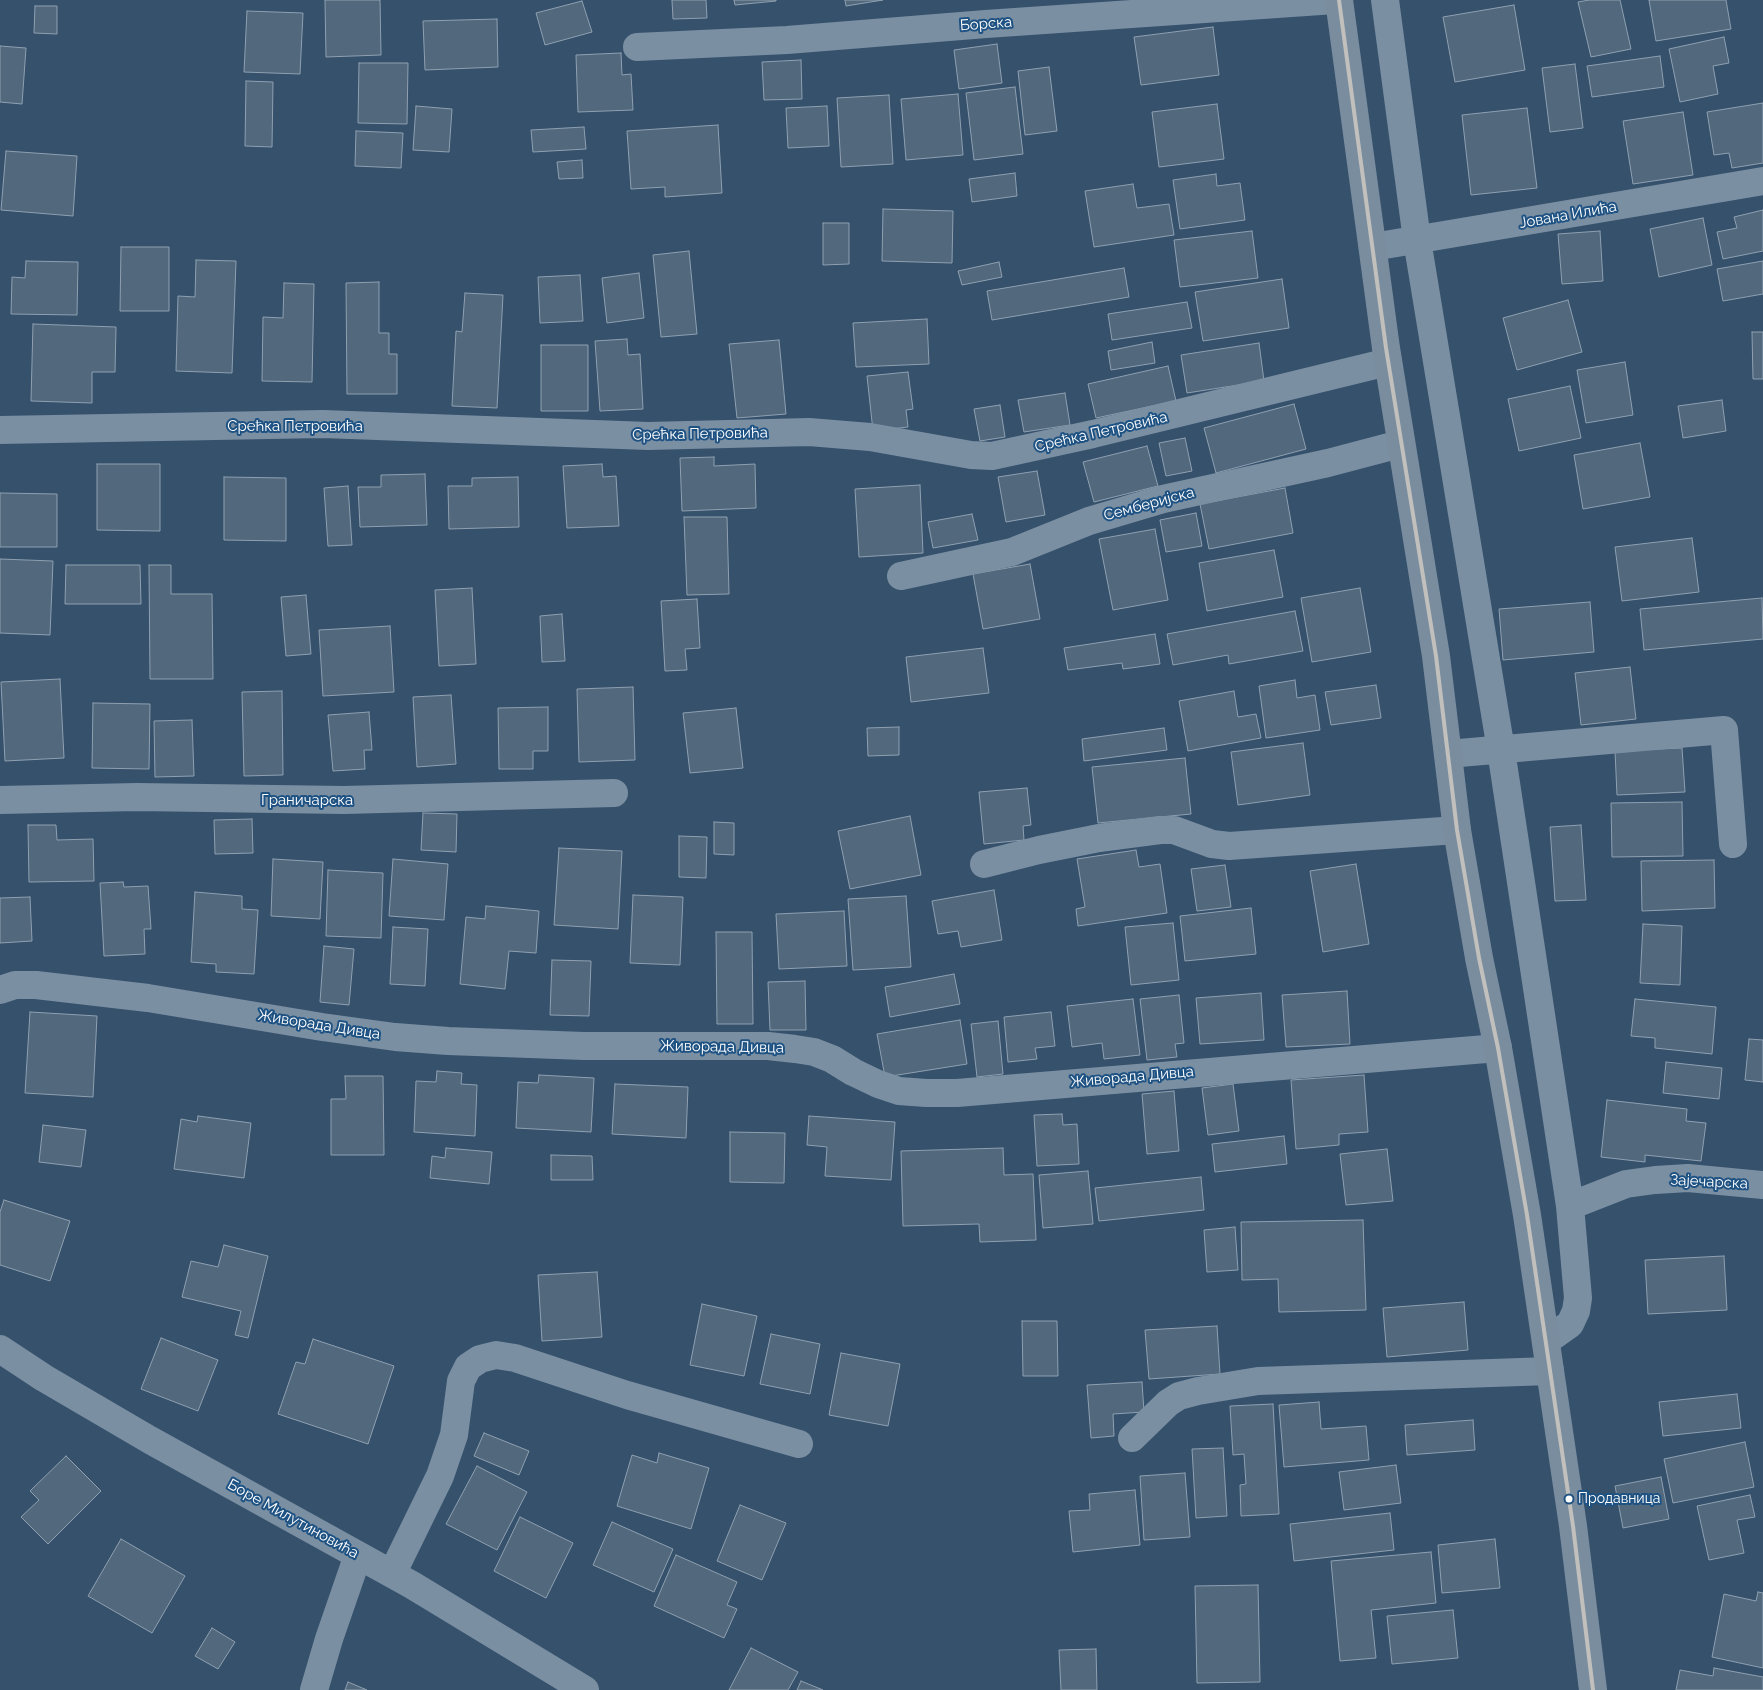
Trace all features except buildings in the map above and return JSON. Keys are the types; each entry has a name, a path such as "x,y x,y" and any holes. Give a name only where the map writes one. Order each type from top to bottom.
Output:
{"main road":[{"path":"1339,0 1400,444 1436,656 1457,830 1527,1216 1573,1526 1593,1690"}],"street":[{"name":"Борска","path":"637,47 788,40 986,24 1335,0"},
{"path":"1385,0 1417,240 1501,750 1570,1206 1578,1298 1576,1311 1570,1324 1546,1341"},
{"name":"Јована Илића","path":"1373,247 1763,181"},
{"name":"Срећка Петровића","path":"0,430 323,424 648,436 809,432 870,437 971,455 992,456 1112,430 1388,362"},
{"name":"Семберијска","path":"901,576 1012,552 1089,521 1163,499 1328,463 1400,444"},
{"path":"1448,754 1724,730 1733,844"},
{"name":"Граничарска","path":"0,800 137,797 344,800 614,793"},
{"path":"984,864 1039,850 1090,840 1160,830 1174,830 1212,844 1229,846 1457,830"},
{"name":"Живорада Дивца","path":"0,990 15,985 36,985 148,998 395,1037 448,1041 575,1046 768,1046 795,1049 814,1052 832,1059 878,1084 899,1091 926,1093 1498,1048"},
{"name":"Зајечарска","path":"1570,1206 1626,1184 1655,1180 1688,1178 1763,1185"},
{"name":"Боре Милутиновића","path":"0,1349 44,1378 150,1440 392,1574 586,1690"},
{"path":"392,1574 440,1476 454,1435 461,1381 468,1367 480,1358 496,1355 515,1358 627,1395 799,1444"},
{"path":"1132,1438 1168,1403 1179,1396 1198,1390 1258,1381 1550,1371"},
{"path":"314,1690 329,1639 358,1555"}],"transit line":[{"path":"1339,0 1386,348 1436,656 1457,830 1527,1215 1573,1526 1593,1690"}],"place":[{"name":"Продавница","path":"1569,1499"}]}
